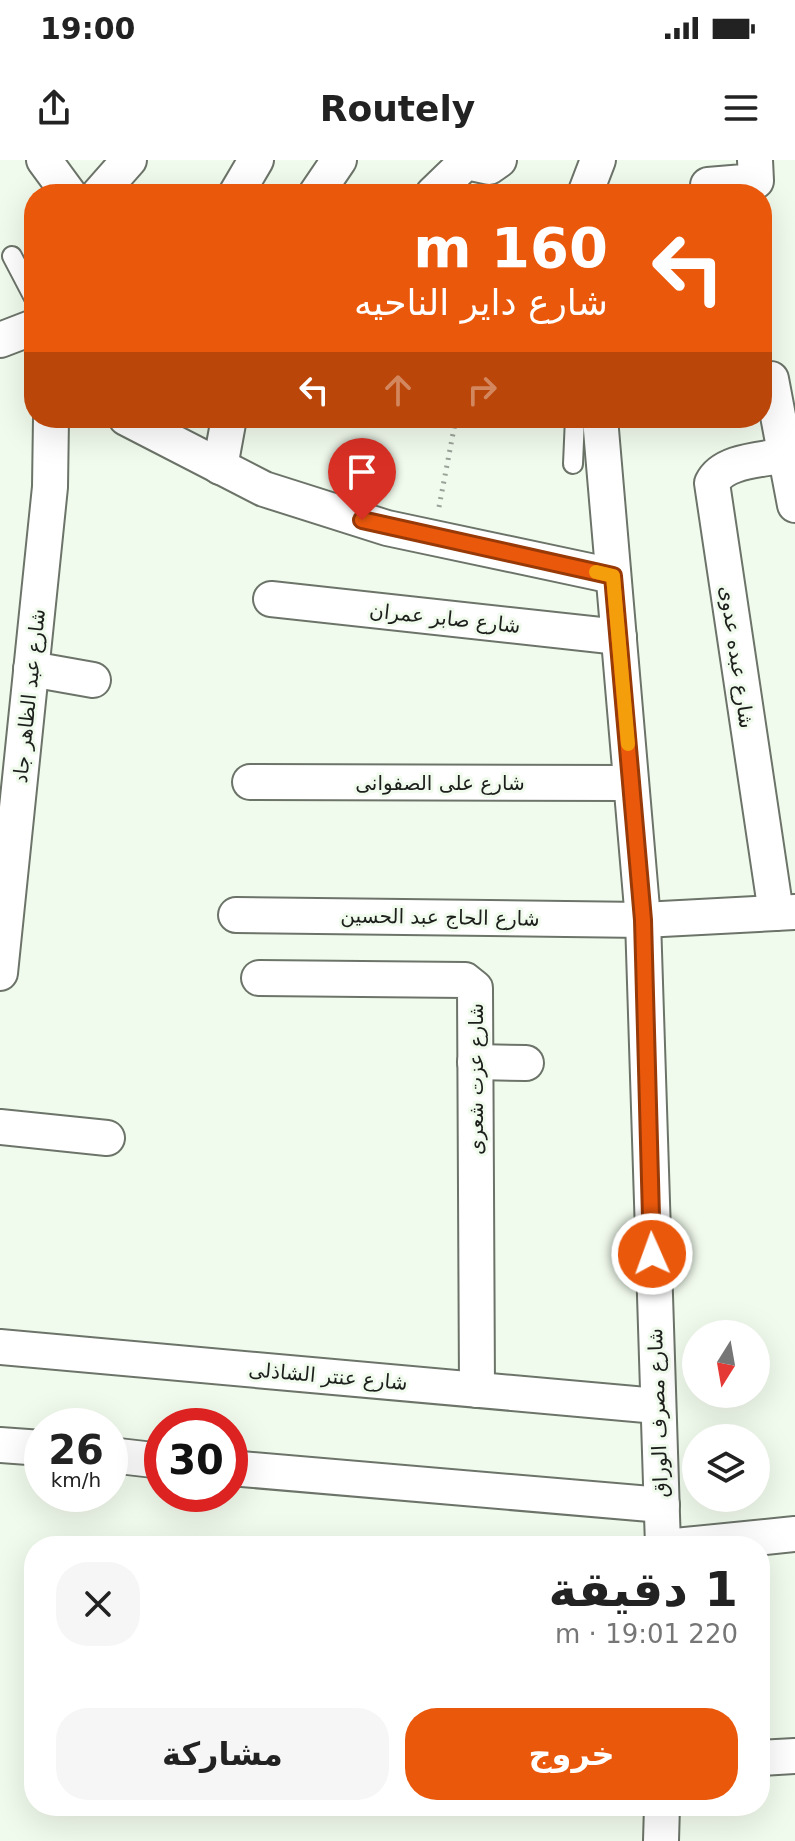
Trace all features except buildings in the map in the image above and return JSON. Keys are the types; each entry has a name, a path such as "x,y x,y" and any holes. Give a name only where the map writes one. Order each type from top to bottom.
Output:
{"street":[{"path":"44,160 62,184"},
{"path":"108,184 129,160"},
{"path":"242,184 256,160"},
{"path":"323,184 339,160"},
{"path":"589,184 598,160"},
{"path":"707,180 754,182 755,160"},
{"path":"446,184 477,161"},
{"path":"0,340 24,331"},
{"path":"776,376 795,505"},
{"name":"شارع عبد الظاهر جاد","path":"0,973 50,487 51,428"},
{"path":"148,428 264,489 387,528 613,576"},
{"path":"220,467 227,428"},
{"name":"شارع مصرف الوراق","path":"601,428 643,920 663,1536"},
{"name":"شارع عبده عدوى","path":"786,455 724,469 712,483 786,913"},
{"name":"شارع صابر عمران","path":"271,599 619,637"},
{"path":"31,669 93,680"},
{"name":"شارع على الصفوانى","path":"250,782 631,783"},
{"name":"شارع الحاج عبد الحسين","path":"236,915 643,920 786,913"},
{"name":"شارع عزت شعرى","path":"259,978 465,980 477,993 477,1390"},
{"path":"475,1062 526,1063"},
{"path":"0,1127 107,1138"},
{"name":"شارع عنتر الشاذلى","path":"0,1347 657,1406"},
{"path":"0,1445 24,1447"},
{"path":"248,1470 662,1505"},
{"path":"770,1536 795,1534"},
{"path":"770,1757 795,1756"},
{"path":"661,1841 662,1816"}],"lane":[{"path":"12,256 24,279"},
{"path":"573,464 575,428"}],"path":[{"path":"434,537 454,428"}],"slow traffic":[{"path":"596,572 613,576 628,744"}],"route":[{"path":"362,520 613,576 643,920 652,1254"}]}
